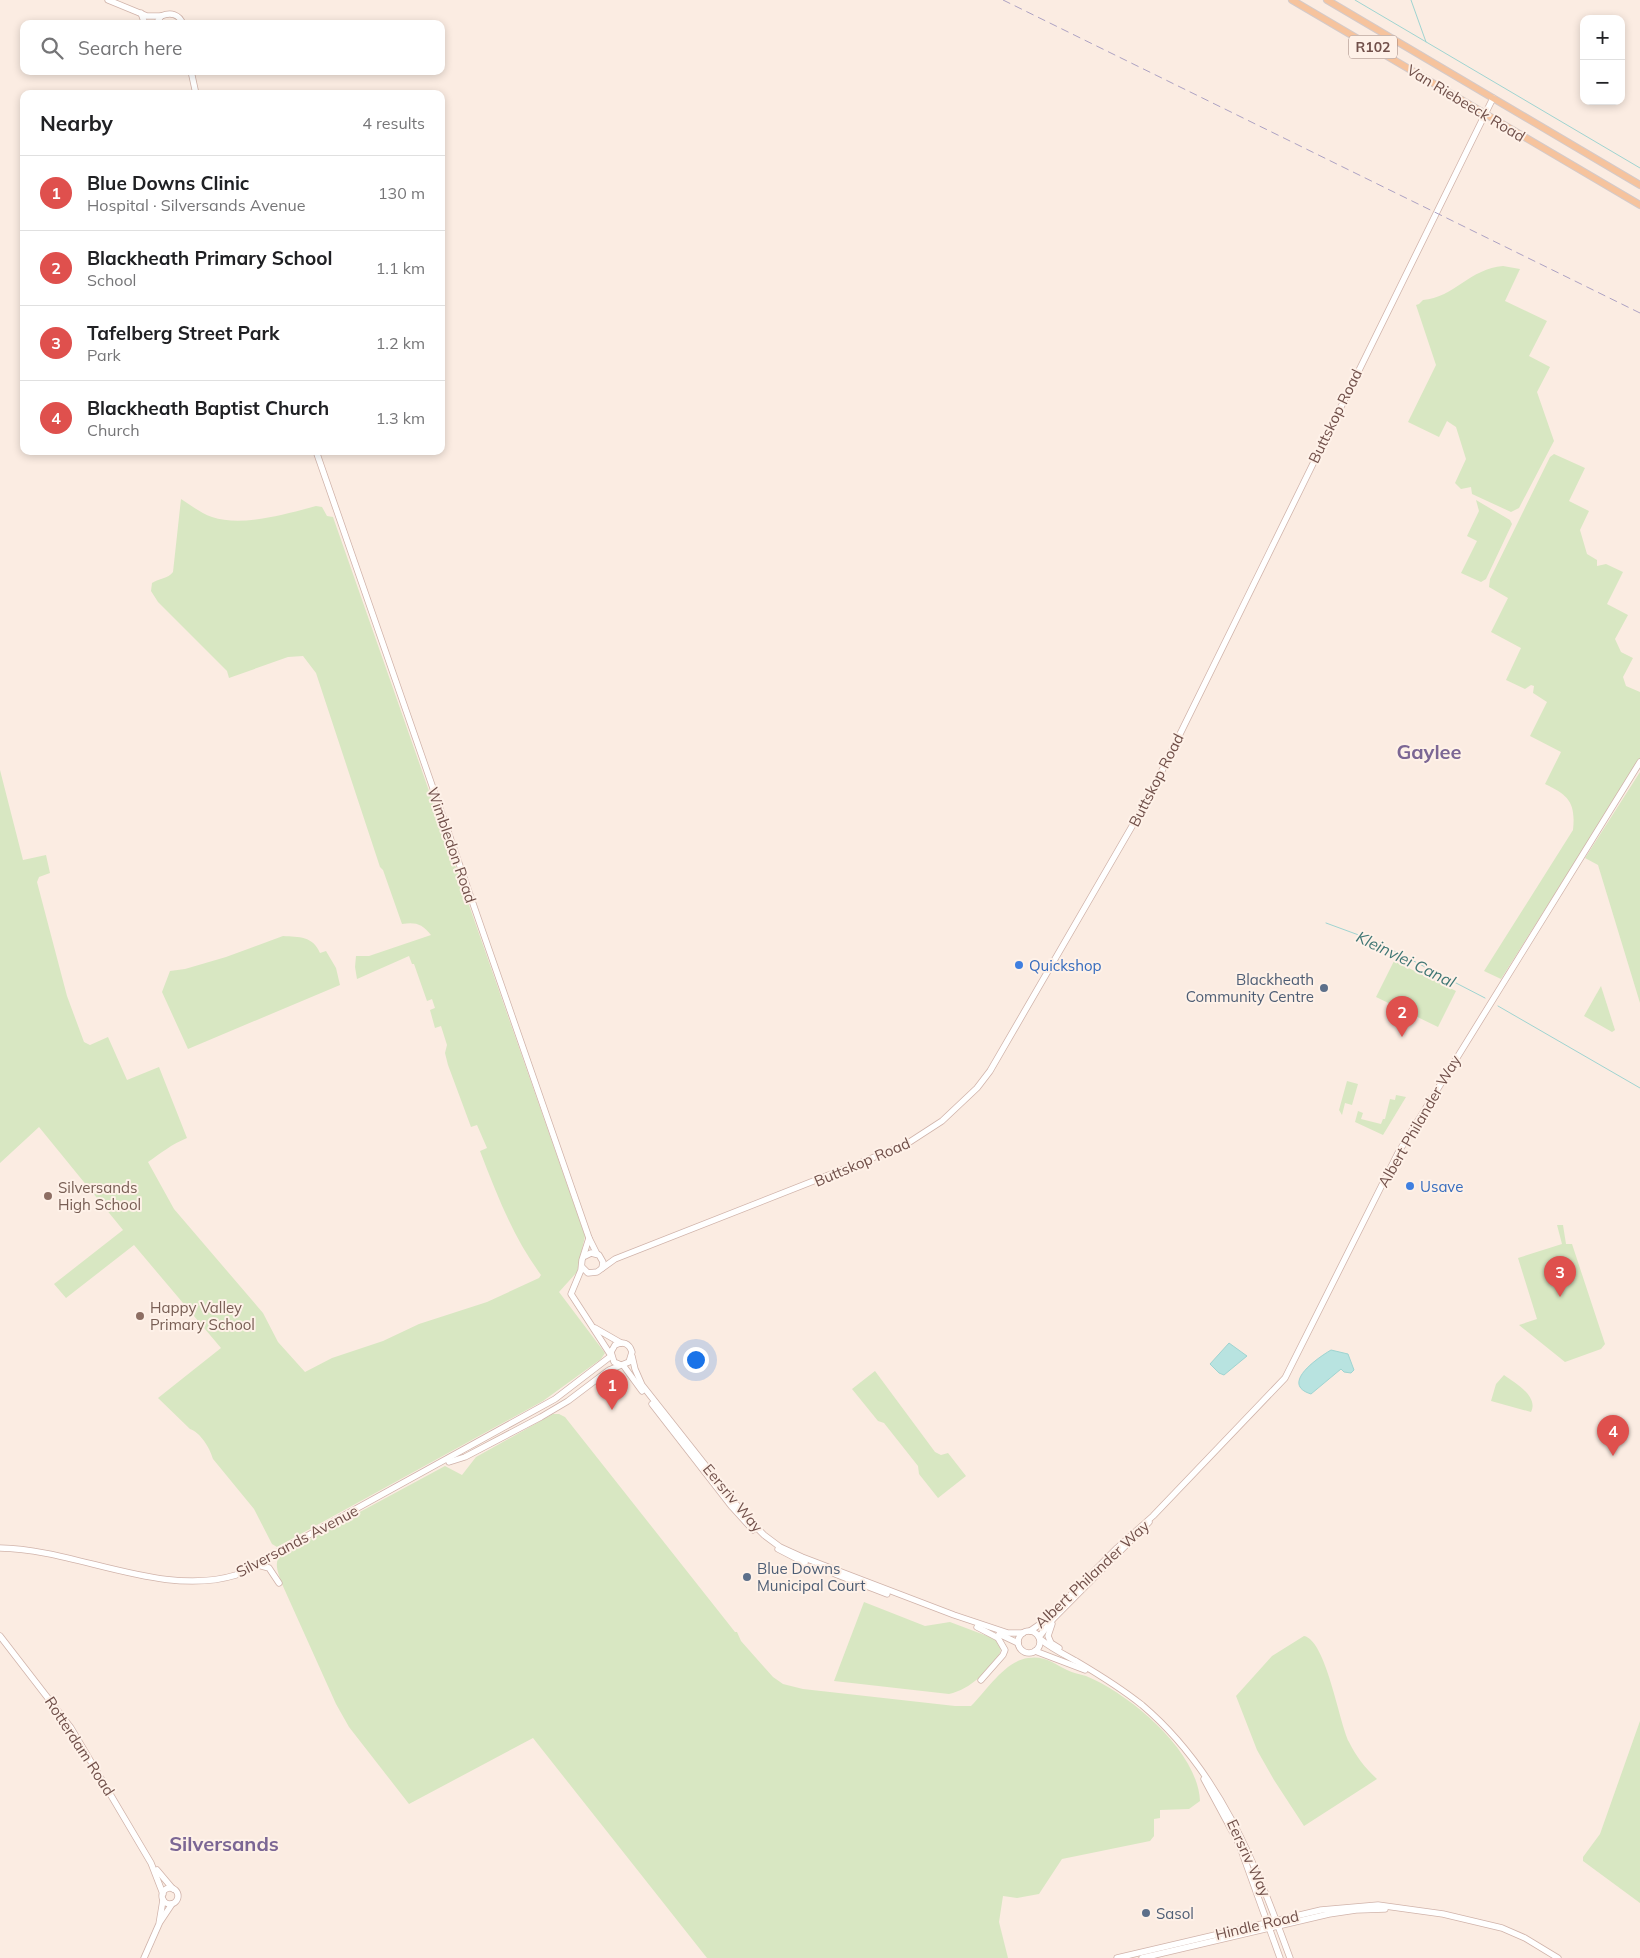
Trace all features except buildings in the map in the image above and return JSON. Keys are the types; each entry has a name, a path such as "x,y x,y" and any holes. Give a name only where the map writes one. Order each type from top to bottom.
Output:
{"main road":[{"name":"Van Riebeeck Road","path":"1292,0 1640,205"},
{"name":"Van Riebeeck Road","path":"1327,0 1640,184"}],"street":[{"path":"108,0 144,14 176,15 180,20"},
{"path":"144,14 145,20"},
{"path":"144,14 151,20"},
{"path":"158,20 161,16"},
{"path":"192,75 195,90"},
{"name":"Buttskop Road","path":"602,1268 615,1259 893,1151 942,1121 977,1088 1020,1022 1149,797 1493,98"},
{"name":"Wimbledon Road","path":"317,455 589,1238 599,1256"},
{"name":"Albert Philander Way","path":"1030,1631 1046,1620 1117,1548 1153,1516 1285,1378 1398,1153 1487,1006 1640,762"},
{"path":"589,1238 582,1267 572,1290 572,1298 593,1326 614,1362 622,1365 630,1361 632,1356 630,1347 593,1326"},
{"path":"574,1284 602,1268 599,1256 591,1253 585,1256"},
{"name":"Buttskop Road","path":"599,1256 615,1259"},
{"path":"582,1267 591,1274"},
{"path":"611,1355 614,1346 622,1343"},
{"name":"Silversands Avenue","path":"0,1548 26,1550 188,1582 225,1579 256,1565 438,1466 555,1399 611,1355"},
{"name":"Eersriv Way","path":"632,1356 642,1385 747,1518 772,1541 802,1557 928,1606 1000,1631 1012,1634 1023,1632"},
{"name":"Silversands Avenue","path":"438,1466 465,1457 542,1417 568,1401 609,1370 622,1365"},
{"name":"Eersriv Way","path":"622,1365 732,1507 768,1543 799,1560 1018,1643"},
{"name":"Albert Philander Way","path":"1039,1638 1052,1619 1063,1611 1141,1533 1153,1516"},
{"path":"256,1565 264,1565 269,1568 279,1583"},
{"path":"1063,1611 1048,1631 1049,1638 1056,1647 1076,1658 1085,1666"},
{"path":"977,1627 998,1638 1004,1650 1003,1655 981,1680"},
{"path":"1030,1631 1039,1638 1039,1647 1035,1651 1025,1652 1018,1643 1023,1632 1030,1631"},
{"name":"Rotterdam Road","path":"0,1636 71,1728 150,1863 163,1897"},
{"name":"Eersriv Way","path":"1039,1638 1085,1666 1142,1705 1172,1734 1196,1764 1210,1782 1246,1846 1290,1958"},
{"name":"Eersriv Way","path":"1035,1651 1092,1672"},
{"name":"Eersriv Way","path":"1196,1764 1239,1844 1280,1958"},
{"name":"Rotterdam Road","path":"150,1863 173,1889"},
{"path":"144,1958 159,1924 176,1901 178,1896 173,1889 166,1889 159,1924"},
{"path":"163,1897 172,1904"},
{"name":"Hindle Road","path":"1117,1958 1277,1923 1344,1911 1399,1908 1459,1918 1502,1928 1525,1938 1558,1958"},
{"name":"Hindle Road","path":"1142,1958 1268,1925"}],"green space":[{"path":"1503,266 1520,269 1505,301 1547,321 1529,356 1550,367 1537,392 1554,441 1519,508 1511,512 1472,494 1471,487 1461,489 1455,483 1466,459 1456,427 1447,421 1439,437 1408,422 1436,365 1416,305 1423,300 1444,294 1481,272"},
{"path":"1554,454 1585,468 1569,501 1589,511 1580,530 1587,554 1597,560 1597,566 1606,564 1623,572 1607,604 1628,615 1615,639 1621,652 1633,658 1623,677 1626,686 1640,692 1640,759 1501,979 1484,971 1573,830 1574,820 1572,806 1569,801 1560,792 1545,784 1561,752 1530,736 1547,702 1533,693 1534,686 1531,685 1525,689 1506,680 1521,648 1491,632 1508,598 1489,587 1490,579 1550,457"},
{"path":"181,499 212,517 224,520 237,521 264,518 316,506 322,507 327,516 333,517 585,1236 577,1272 559,1292 605,1353 601,1359 543,1401 277,1547 272,1544 254,1509 213,1459 210,1450 201,1437 158,1398 221,1348 134,1245 66,1298 54,1284 123,1230 39,1127 0,1163 0,770 23,860 46,855 50,873 39,877 37,882 67,996 84,1042 90,1045 108,1037 127,1080 159,1067 187,1138 171,1146 148,1162 174,1209 263,1313 278,1342 305,1372 332,1358 383,1341 419,1324 487,1302 539,1278 541,1275 514,1231 493,1184 480,1151 487,1148 477,1125 471,1127 448,1065 445,1053 447,1045 441,1026 435,1028 430,1010 435,1008 432,999 427,1001 414,964 412,964 409,956 357,979 356,956 369,956 431,935 425,928 418,925 411,923 402,924 383,870 380,867 316,673 303,656 288,657 229,678 227,671 158,602 151,591 152,583 169,576 173,572"},
{"path":"1476,500 1510,520 1512,524 1486,579 1481,582 1461,573 1477,541 1467,536 1479,511"},
{"path":"1640,772 1640,1003 1598,865 1585,858"},
{"path":"283,936 305,938 314,943 320,953 326,951 336,968 340,985 188,1049 162,992 170,971 185,969 226,957"},
{"path":"1394,961 1456,991 1438,1027 1376,997"},
{"path":"1601,986 1615,1030 1612,1032 1584,1016"},
{"path":"1347,1081 1358,1084 1352,1105 1345,1103 1342,1115 1339,1110"},
{"path":"1396,1095 1406,1097 1383,1135 1355,1122 1358,1111 1363,1113 1361,1119 1381,1124 1383,1119 1385,1119 1390,1099 1395,1100"},
{"path":"1557,1225 1563,1225 1566,1244 1572,1244 1605,1344 1601,1349 1565,1362 1519,1325 1537,1319 1518,1258 1562,1244"},
{"path":"875,1371 935,1452 941,1455 948,1453 966,1476 938,1498 919,1474 918,1466 884,1423 878,1421 852,1389"},
{"path":"1504,1375 1529,1395 1533,1406 1531,1412 1491,1401 1496,1384"},
{"path":"553,1414 565,1417 735,1632 737,1632 741,1641 773,1677 783,1684 803,1689 955,1706 971,1706 1004,1670 1020,1660 1034,1657 1044,1659 1103,1684 1141,1710 1159,1726 1188,1763 1196,1782 1200,1801 1189,1809 1160,1810 1160,1818 1154,1819 1154,1836 1150,1841 1062,1859 1039,1894 1017,1898 1003,1896 999,1922 1008,1958 707,1958 533,1738 409,1804 349,1727 336,1704 282,1584 277,1561 282,1554 445,1466 462,1475 476,1457"},
{"path":"864,1602 925,1626 950,1622 995,1639 1001,1648 1000,1653 972,1684 949,1694 834,1681"},
{"path":"1304,1636 1312,1641 1319,1651 1349,1742 1361,1762 1377,1779 1304,1826 1257,1750 1236,1696 1272,1656"},
{"path":"1640,1721 1640,1903 1583,1861 1583,1857 1600,1834"}],"water":[{"path":"1229,1343 1247,1356 1224,1375 1219,1373 1210,1364"},
{"path":"1331,1350 1348,1354 1354,1370 1351,1373 1344,1372 1341,1369 1311,1394 1302,1390 1299,1384 1300,1378 1305,1371 1318,1358"}],"waterway":[{"path":"1355,0 1640,168"},
{"path":"1411,0 1426,42"},
{"name":"Kleinvlei Canal","path":"1326,923 1375,941 1485,998"},
{"name":"Kleinvlei Canal","path":"1498,1006 1640,1088"}],"railway":[{"path":"1003,0 1640,313"}],"place":[{"name":"Quickshop","path":"1019,965"},
{"name":"Blackheath Community Centre","path":"1324,988"},
{"name":"Blackheath Primary School","path":"1402,1037"},
{"name":"Usave","path":"1410,1186"},
{"name":"Silversands High School","path":"48,1196"},
{"name":"Tafelberg Street Park","path":"1560,1297"},
{"name":"Happy Valley Primary School","path":"140,1316"},
{"name":"Blue Downs Clinic","path":"612,1410"},
{"name":"Blackheath Baptist Church","path":"1613,1456"},
{"name":"Blue Downs Municipal Court","path":"747,1577"},
{"name":"Sasol","path":"1146,1913"}],"district":[{"name":"Gaylee","path":"1429,751"},
{"name":"Silversands","path":"224,1843"}]}
